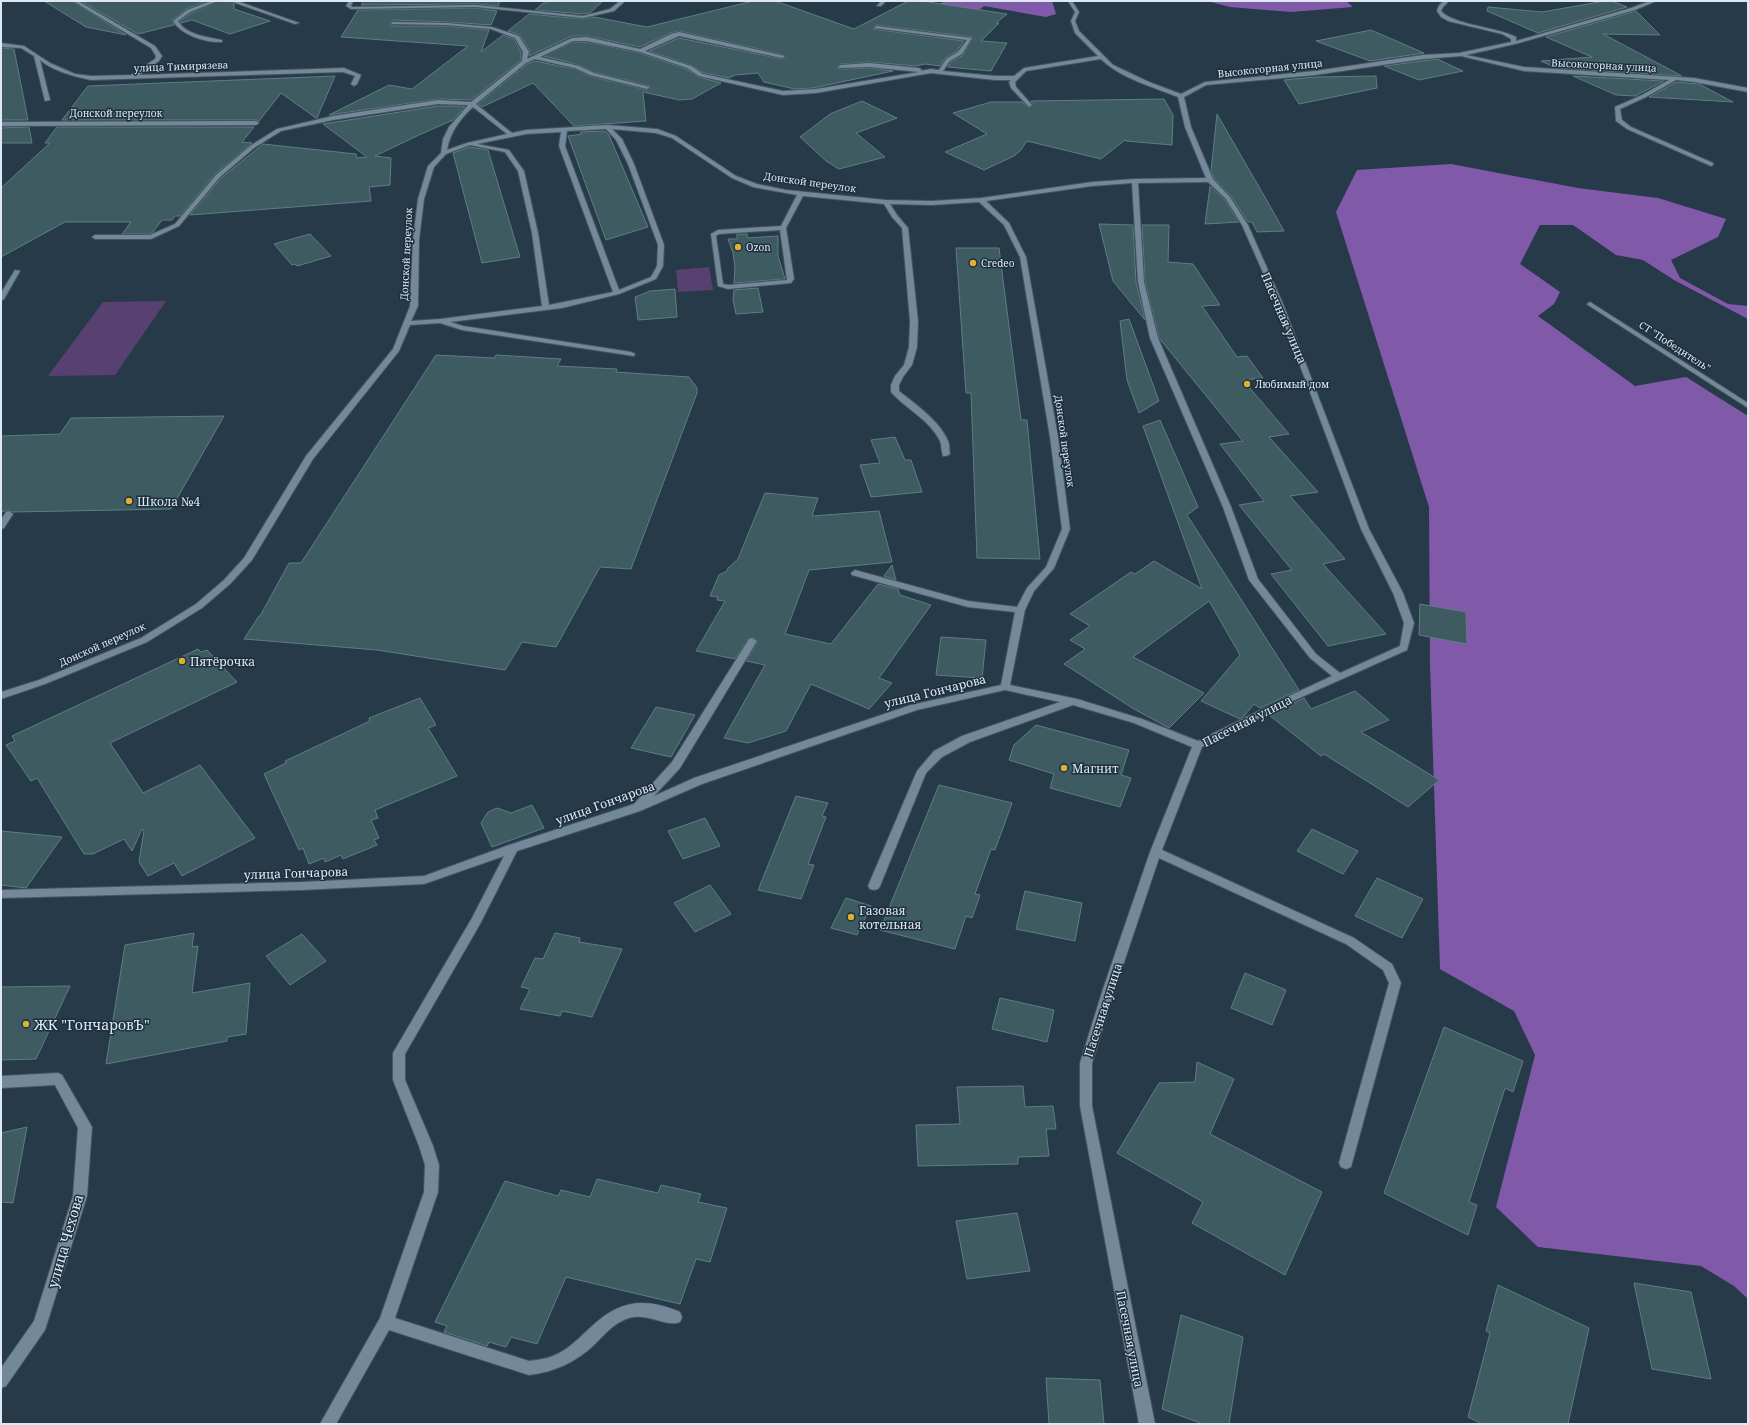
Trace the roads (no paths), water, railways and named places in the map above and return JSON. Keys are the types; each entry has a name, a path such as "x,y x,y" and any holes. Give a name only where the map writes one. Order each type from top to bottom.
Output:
{"street":[{"path":"75,1 153,47 159,56 157,60 132,77"},
{"path":"216,1 193,8 182,14 175,21 177,26 192,34 220,41"},
{"path":"232,1 297,22"},
{"path":"351,1 348,6 351,8 476,6 583,17 612,10 623,1"},
{"path":"879,5 884,1"},
{"path":"1070,1 1077,12 1073,21 1077,32 1111,66 1147,83 1181,96 1188,127 1210,180"},
{"path":"1447,1 1441,4 1439,11 1443,16 1450,20 1504,33 1514,38 1513,43"},
{"name":"Высокогорная улица","path":"1181,96 1205,84 1315,73 1423,57 1459,55 1513,43 1633,9 1654,1"},
{"path":"393,23 446,24 492,28 517,36 526,52 524,62"},
{"path":"876,27 970,39 960,53 948,60 940,72"},
{"path":"641,51 673,35 679,34 782,56"},
{"path":"444,153 447,137 457,120 473,104 524,62 572,40 590,39 641,51 689,67 701,75 782,93 816,91 931,71"},
{"name":"улица Тимирязева","path":"1,45 22,47 48,64 74,75 91,78 344,70 358,75 354,84"},
{"path":"36,55 47,100"},
{"name":"Высокогорная улица","path":"1459,55 1524,69 1578,74 1609,74 1694,80 1748,90"},
{"path":"535,57 577,67 592,74 647,87"},
{"path":"1029,105 1014,87 1012,82 1014,78 1024,70 1102,57"},
{"path":"840,67 869,65 1014,78"},
{"path":"1675,79 1644,96 1616,108 1619,122 1629,128 1711,164"},
{"path":"96,237 151,237 177,225 218,176 252,148 279,130 375,110 438,102 473,104 511,135"},
{"name":"Донской переулок","path":"1,124 256,123"},
{"path":"406,323 440,321 546,308 617,293 654,278 660,266 661,244 631,164 619,139 607,127"},
{"name":"Донской переулок","path":"1,696 42,682 144,640 199,606 227,582 248,560 308,458 396,349 414,306 416,240 421,199 431,166 444,153 469,144 511,135 564,128 607,127 657,131 674,137 734,177 756,186 801,194 886,202 932,203 981,200 1092,184 1135,181 1210,180"},
{"path":"564,128 562,146 617,293"},
{"path":"469,144 507,151 521,171 535,233 546,308"},
{"name":"Пасечная улица","path":"1147,1424 1086,1106 1086,1063 1109,989 1156,852 1198,745 1292,698 1404,648 1409,623 1398,593 1365,529 1306,369 1280,304 1248,232 1228,198 1210,180"},
{"path":"1135,181 1141,282 1154,338 1227,507 1254,580 1313,656 1339,677"},
{"path":"783,228 718,232 713,235 720,285 728,287 790,282 791,279 783,228 801,194"},
{"name":"Донской переулок","path":"981,200 1007,224 1023,257 1054,437 1066,529 1050,568 1030,590 1020,610 1005,687"},
{"path":"886,202 894,216 905,228 914,321 913,347 908,365 899,376 895,385 895,392 908,402 933,426 945,442 946,454"},
{"path":"1,299 17,271"},
{"name":"СТ \"Победитель\"","path":"1590,304 1748,406"},
{"path":"440,321 462,328 631,354"},
{"path":"1,526 9,514"},
{"path":"855,573 968,604 1020,610"},
{"path":"636,808 676,766 752,640"},
{"name":"улица Гончарова","path":"1,894 302,886 424,880 513,848 636,808 698,781 915,707 1005,687 1073,701 1138,721 1198,745"},
{"path":"874,886 922,771 938,754 966,739 1073,701"},
{"path":"328,1424 386,1322 431,1192 432,1165 426,1146 399,1080 399,1053 476,921 513,848"},
{"path":"1156,852 1350,941 1388,967 1395,983 1346,1163"},
{"name":"улица Чехова","path":"1,1082 58,1079 85,1127 80,1196 40,1325 1,1381"},
{"path":"386,1322 530,1368 550,1365 576,1351 601,1326 620,1314 639,1309 675,1317"}],"place":[{"name":"Ozon","path":"738,247"},
{"name":"Credeo","path":"973,263"},
{"name":"Любимый дом","path":"1247,384"},
{"name":"Школа №4","path":"129,501"},
{"name":"Пятёрочка","path":"182,661"},
{"name":"Магнит","path":"1064,768"},
{"name":"Газовая котельная","path":"851,917"},
{"name":"ЖК \"ГончаровЪ\"","path":"26,1024"}]}
